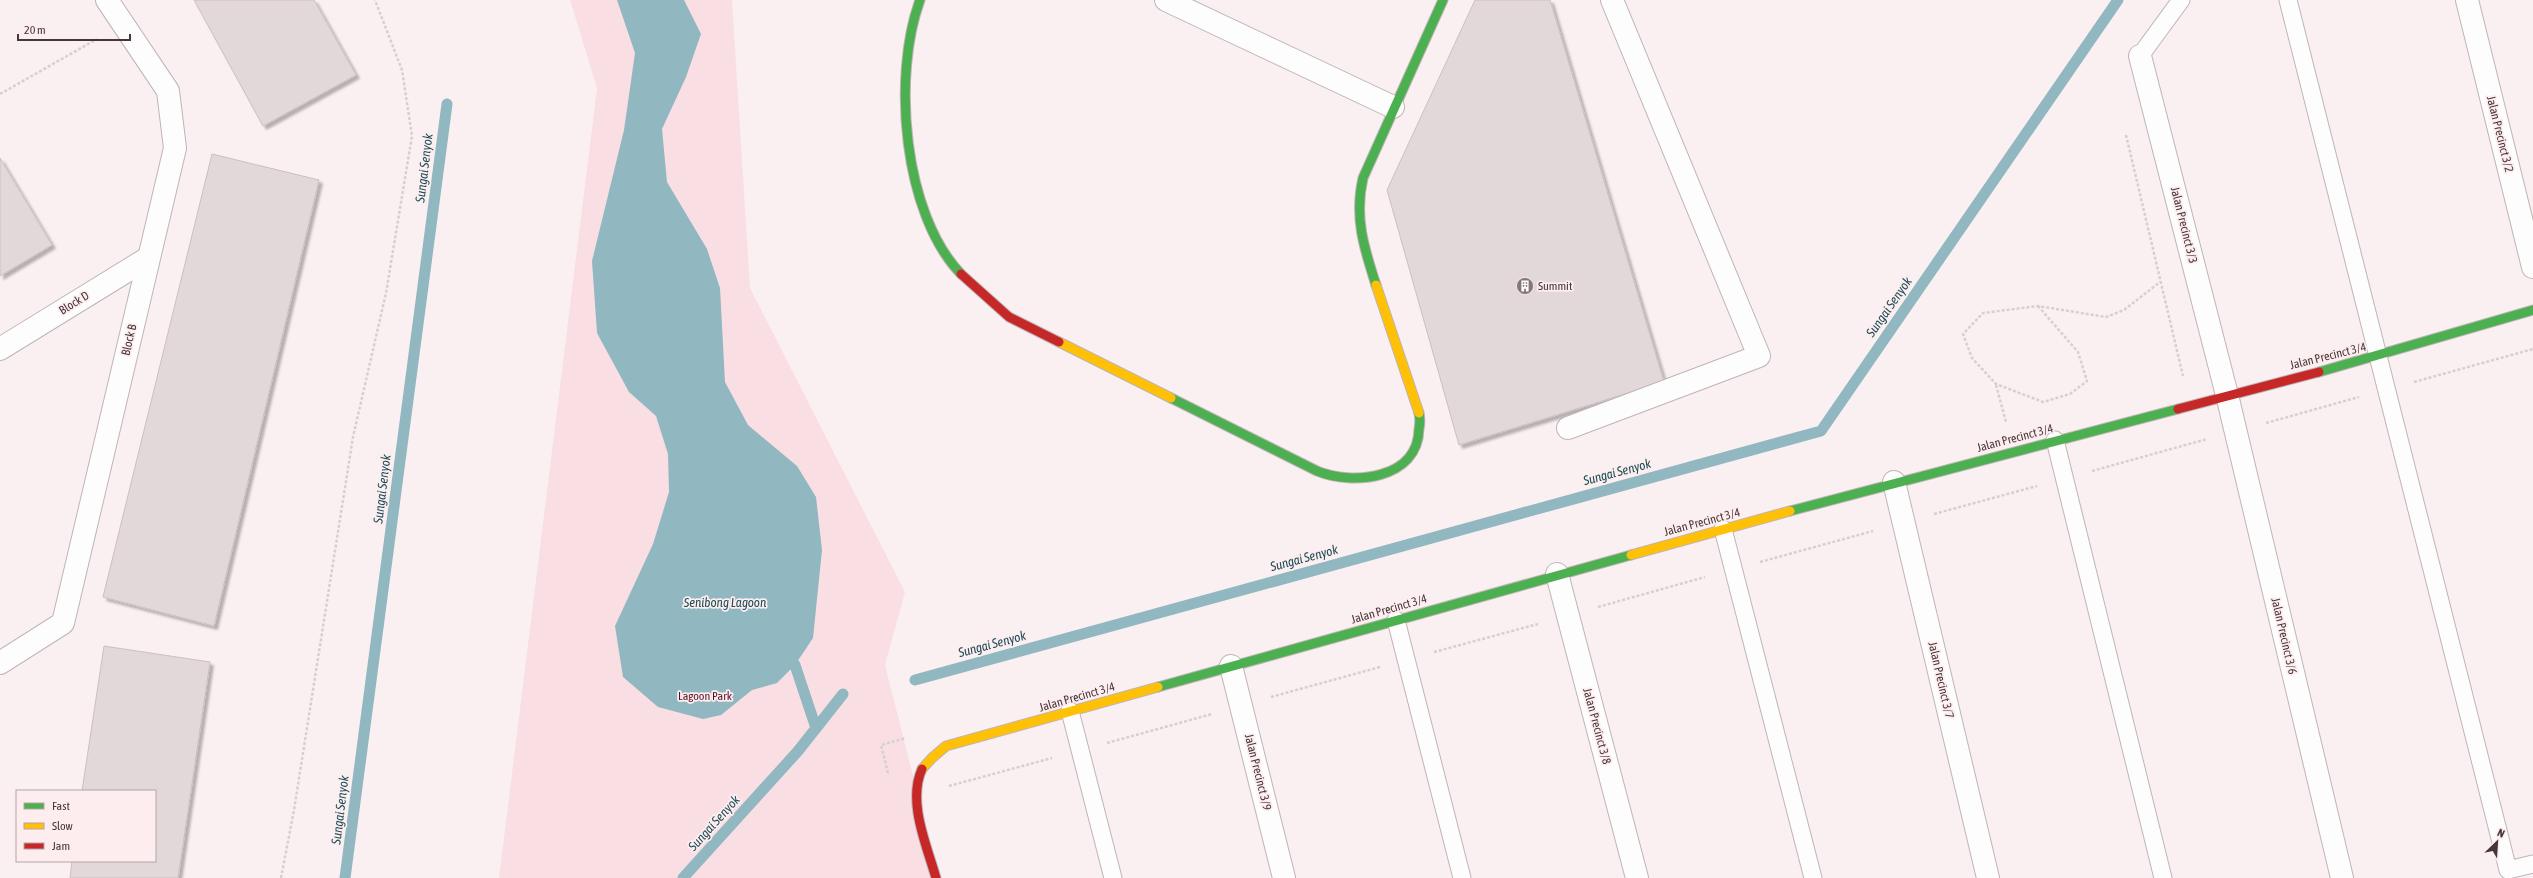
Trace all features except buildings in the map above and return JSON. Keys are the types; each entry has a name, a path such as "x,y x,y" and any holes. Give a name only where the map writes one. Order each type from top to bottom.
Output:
{"street":[{"name":"Block B","path":"0,663 63,623 175,148 168,91 107,0"},
{"path":"920,0 910,23 906,52 908,138 913,179 923,214 942,251 964,279 984,299 1009,318 1329,476 1350,479 1375,477 1392,471 1408,458 1418,440 1420,416 1362,243 1357,216 1358,196 1366,168 1443,0"},
{"path":"1166,0 1393,107"},
{"path":"1568,428 1759,356 1612,0"},
{"name":"Jalan Precinct 3/2","path":"2467,0 2533,267"},
{"name":"Jalan Precinct 3/3","path":"2140,56 2227,394"},
{"name":"Block D","path":"0,349 148,258"},
{"name":"Jalan Precinct 3/4","path":"936,878 917,805 917,786 921,772 930,758 946,746 1557,574 1894,482 2227,394 2378,356 2533,310"},
{"name":"Jalan Precinct 3/6","path":"2227,394 2342,878"},
{"name":"Jalan Precinct 3/7","path":"1894,482 1988,878"},
{"name":"Jalan Precinct 3/8","path":"1557,574 1637,878"},
{"name":"Jalan Precinct 3/9","path":"1231,666 1284,878"}],"lane":[{"path":"2140,56 2181,0"},
{"path":"2288,0 2508,870 2533,864"},
{"path":"2055,440 2163,878"},
{"path":"1723,529 1812,878"},
{"path":"1396,620 1462,878"},
{"path":"1070,711 1113,878"}],"path":[{"path":"281,878 294,810 353,436 386,293 412,136 402,70 375,0"},
{"path":"0,94 123,24"},
{"path":"2124,128 2184,381"},
{"path":"2038,306 2078,352 2087,381 2070,394 2043,402 1996,384 1972,358 1963,334 1982,313 2038,306 2106,317 2124,310 2160,282"},
{"path":"1996,384 2006,424"},
{"path":"890,780 881,745 912,736"}],"green space":[{"name":"Lagoon Park","path":"570,0 732,0 750,288 905,592 885,665 939,878 499,878 597,88"}],"water":[{"name":"Senibong Lagoon","path":"617,0 684,0 701,34 686,77 662,129 667,182 707,249 720,288 725,382 748,425 797,466 816,497 822,550 813,638 795,665 777,683 752,690 721,715 703,719 658,707 623,677 615,626 653,544 669,492 668,454 656,416 629,392 597,333 592,261 624,130 635,53"}],"waterway":[{"name":"Sungai Senyok","path":"915,680 1821,431 2118,0"},
{"name":"Sungai Senyok","path":"345,878 447,104"},
{"path":"795,665 816,728"},
{"name":"Sungai Senyok","path":"683,878 798,751 843,694"}],"traffic: fast":[{"path":"920,0 911,31 906,66 905,104 908,143 915,181 926,217 941,248 961,274"},
{"path":"1376,285 1364,245 1360,219 1360,192 1363,178 1443,0"},
{"path":"2319,372 2533,310"},
{"path":"1171,398 1317,471 1332,476 1348,478 1381,474 1396,468 1408,459 1416,446 1420,425 1419,413"},
{"path":"1790,511 2178,409"},
{"path":"1158,687 1631,555"}],"traffic: slow":[{"path":"1376,285 1419,413"},
{"path":"1059,342 1171,398"},
{"path":"1631,555 1790,511"},
{"path":"922,769 946,746 1158,687"}],"traffic: jam":[{"path":"961,274 1009,317 1059,342"},
{"path":"2178,409 2319,372"},
{"path":"922,769 918,782 917,810 936,878"}],"place":[{"name":"Summit","path":"1525,286"}]}
